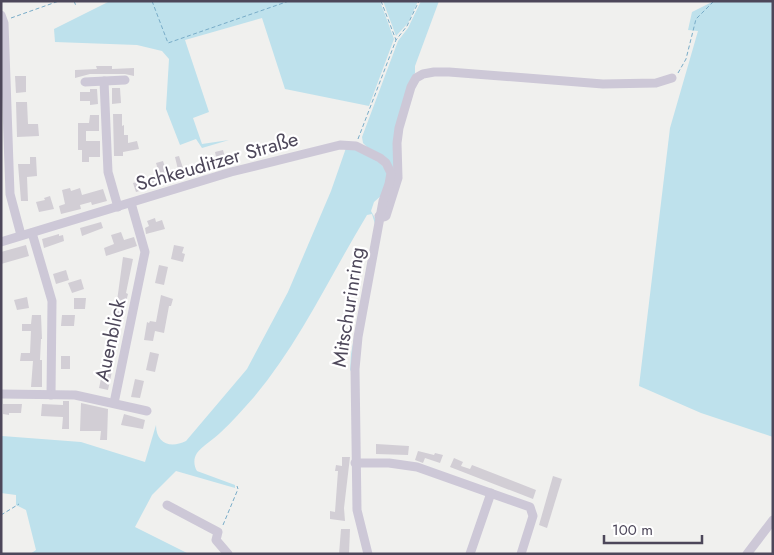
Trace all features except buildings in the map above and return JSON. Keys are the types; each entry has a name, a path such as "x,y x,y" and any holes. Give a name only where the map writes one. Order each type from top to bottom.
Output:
{"street":[{"path":"2,17 10,194 21,235"},
{"path":"381,217 384,218 388,211 398,178 397,144 401,120 411,87 416,78 423,74 449,72 603,84 656,83 672,78"},
{"path":"85,82 125,80"},
{"path":"104,81 108,172 118,207"},
{"name":"Schkeuditzer Straße","path":"1,242 231,172 340,145 356,146 380,158 389,167 391,178 383,201 381,217"},
{"name":"Auenblick","path":"1,394 75,395 114,403 145,252 131,203"},
{"name":"Mitschurinring","path":"368,554 357,510 355,463 356,352 381,217"},
{"path":"32,233 52,300 51,395"},
{"path":"114,403 147,411"},
{"path":"355,463 389,463 417,466 530,507 533,516 521,554"},
{"path":"470,554 491,493"},
{"path":"167,506 218,532 216,540 228,554"},
{"path":"747,554 773,520"}],"path":[{"path":"2,17 14,18 59,1"},
{"path":"74,1 76,6"},
{"path":"152,1 168,43 289,1"},
{"path":"381,1 396,40"},
{"path":"356,146 396,40 407,26 419,1"},
{"path":"672,78 680,71 686,59 696,19 714,1"},
{"path":"218,532 238,490 237,486"},
{"path":"1,515 20,504"}],"shaded area":[{"path":"110,1 380,1 394,39 369,106 285,89 262,18 185,40 209,112 193,118 202,144 229,140 202,148 196,139 180,145 166,109 169,59 162,51 137,45 55,42 54,29"},
{"path":"383,1 418,1 408,23 396,36"},
{"path":"421,1 439,1 415,66 415,73 407,87 393,173 363,143 362,137 398,41 408,28"},
{"path":"714,1 773,1 773,437 701,413 639,386 670,128 698,31 688,30 692,12"},
{"path":"346,148 360,151 375,159 389,174 382,195 374,202 371,211 376,220 352,369 350,371 351,354 375,224 372,214 367,215 300,331 271,376 233,420 196,455 194,462 197,471 235,485 235,488 176,471 152,495 135,527 189,554 30,554 36,550 26,510 16,505 16,495 1,493 2,436 81,442 145,462 156,425 158,436 165,443 175,444 186,441 247,369 288,292 331,191"}]}
